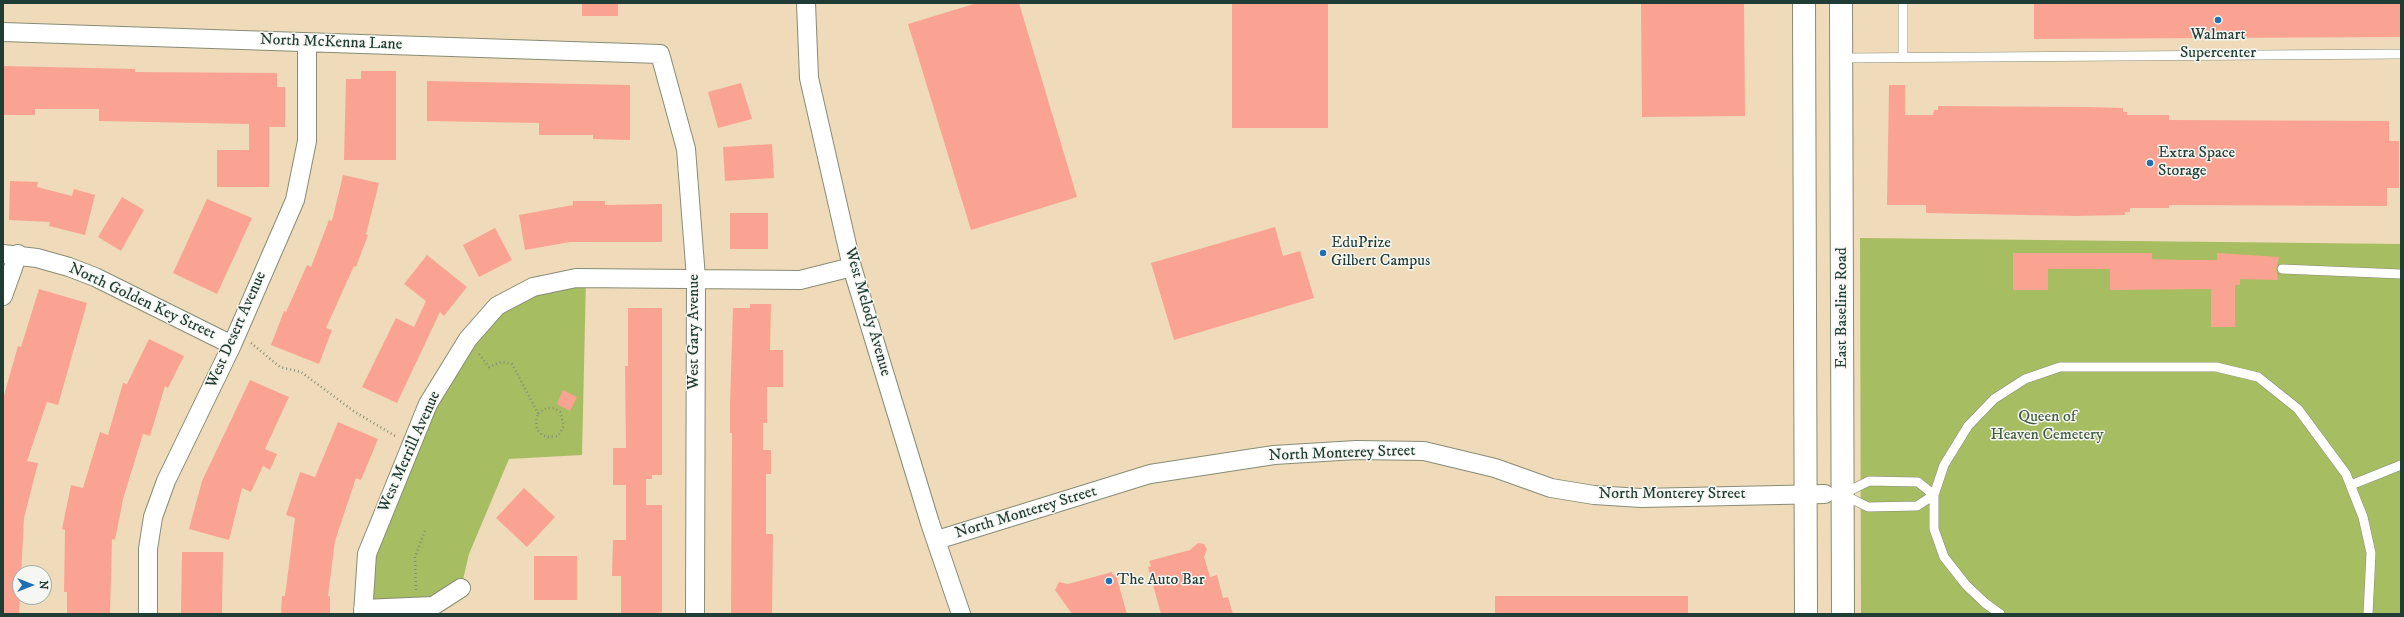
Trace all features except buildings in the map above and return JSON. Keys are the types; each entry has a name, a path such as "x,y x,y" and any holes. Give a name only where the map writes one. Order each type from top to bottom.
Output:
{"main road":[{"name":"East Baseline Road","path":"1804,3 1824,495 1843,614"},
{"name":"East Baseline Road","path":"1806,614 1824,495 1842,58 1841,3"}],"street":[{"name":"West Melody Avenue","path":"806,3 809,78 852,267 930,523 938,540 962,614"},
{"name":"North McKenna Lane","path":"3,32 660,54"},
{"name":"West Desert Avenue","path":"148,614 148,549 153,517 166,481 235,339 295,200 307,141 307,42"},
{"name":"West Gary Avenue","path":"660,54 686,149 696,278 695,614"},
{"path":"3,296 10,254"},
{"name":"North Golden Key Street","path":"10,254 69,267 235,339"},
{"path":"696,278 800,280 852,267"},
{"name":"West Merrill Avenue","path":"363,611 367,554 428,404 468,340 497,306 533,287 576,278 696,278"},
{"name":"North Monterey Street","path":"938,540 1150,474 1274,455 1356,450 1424,451 1495,468 1551,488 1594,495 1641,498 1824,495"},
{"path":"363,611 433,606 461,588"}],"lane":[{"path":"1903,3 1903,57"},
{"path":"1842,58 2401,54"},
{"path":"2282,269 2401,274"},
{"path":"2000,614 1966,586 1944,557 1934,529 1934,495 1944,465 1968,426 1989,405 2024,379 2060,367 2216,367 2258,377 2298,409 2346,474 2363,517 2371,553 2368,614"},
{"path":"2351,485 2401,465"},
{"path":"1824,495 1869,481 1918,482 1934,495"},
{"path":"1824,495 1868,506 1917,506 1934,495"}],"path":[{"path":"235,339 280,367 301,372 356,412 411,445"},
{"path":"468,340 489,367 507,362 515,368 538,414 536,422 538,429 542,435 548,437 558,436 564,426 560,412 554,408 547,408 538,414"},
{"path":"415,607 415,557 426,528"}],"green space":[{"name":"Queen of Heaven Cemetery","path":"1860,238 2401,244 2401,614 1861,614"},
{"path":"586,277 582,455 509,459 469,554 461,588 433,606 363,609 367,554 428,404 497,306"}],"place":[{"name":"Walmart Supercenter","path":"2218,20"},
{"name":"Extra Space Storage","path":"2150,163"},
{"name":"EduPrize Gilbert Campus","path":"1323,253"},
{"name":"The Auto Bar","path":"1109,581"}]}
